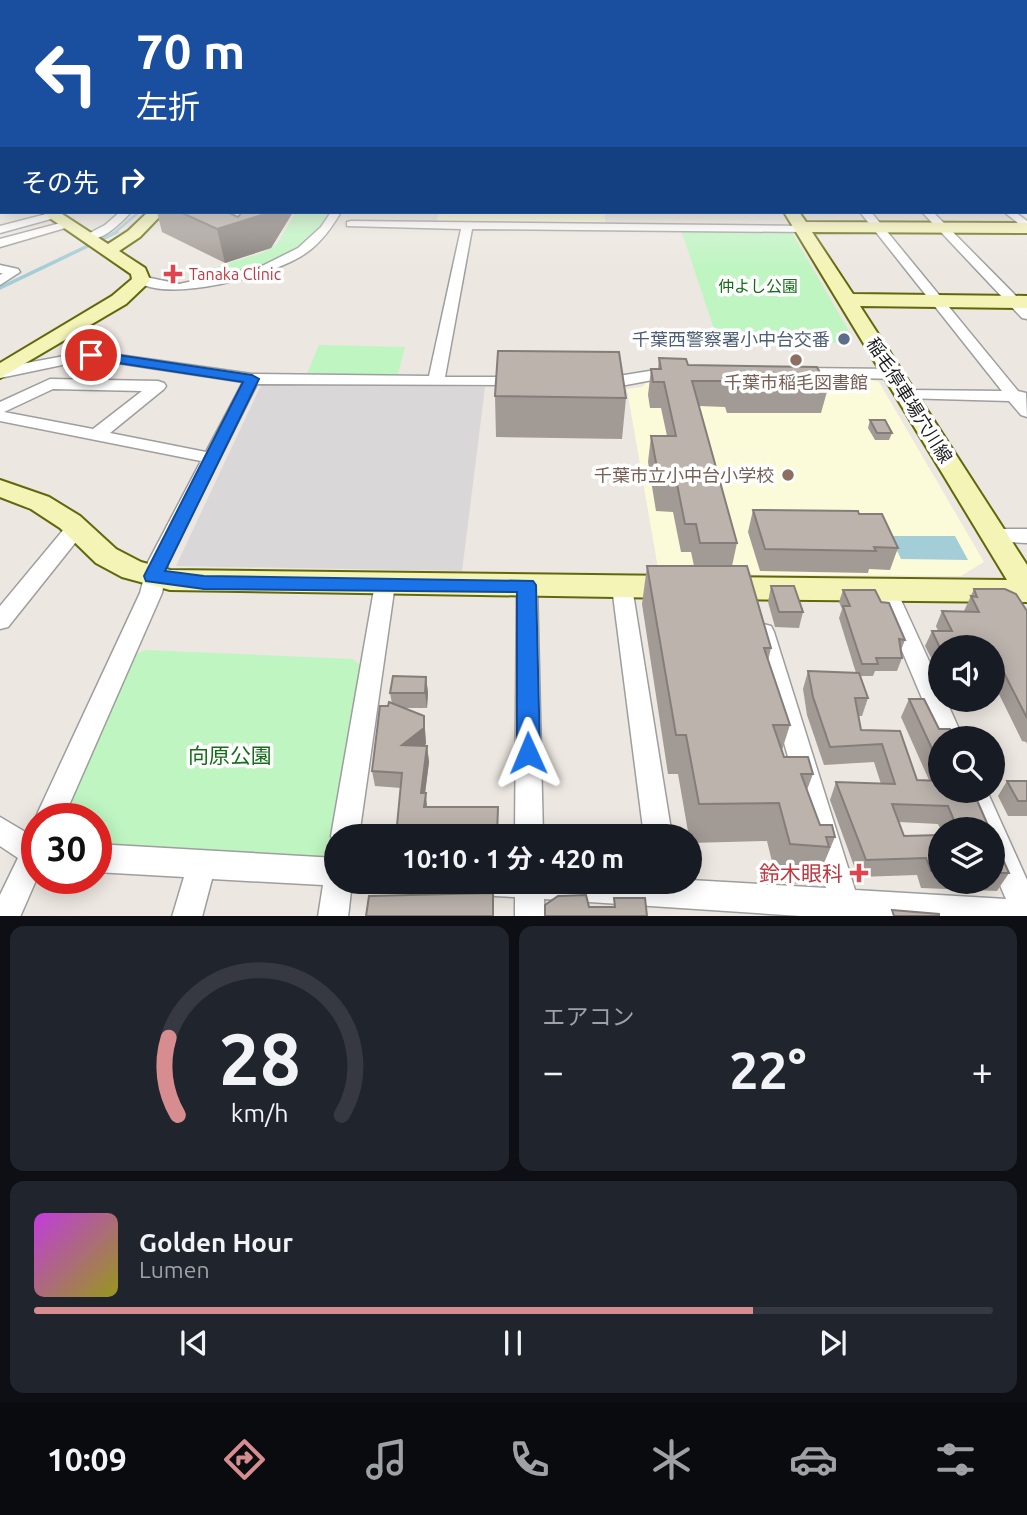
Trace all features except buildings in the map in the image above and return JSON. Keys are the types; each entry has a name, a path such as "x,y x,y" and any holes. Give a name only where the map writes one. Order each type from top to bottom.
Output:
{"street":[{"path":"0,230 49,214"},
{"path":"53,214 139,272 141,280"},
{"path":"97,244 108,227 124,214"},
{"path":"97,244 134,234 154,214"},
{"path":"141,280 179,288 264,270 302,251 326,229 335,214"},
{"path":"867,214 937,301 1021,396 1027,412"},
{"path":"930,214 1023,306"},
{"path":"1011,214 1027,228"},
{"path":"351,225 799,223 877,227 1027,228"},
{"name":"稲毛停車場穴川線","path":"799,223 1027,590"},
{"path":"0,243 68,225"},
{"path":"436,381 467,226"},
{"path":"0,269 14,272 0,281"},
{"path":"0,373 119,300 141,280"},
{"path":"849,300 1023,306"},
{"path":"0,373 91,355 177,370 252,379 541,383"},
{"path":"98,434 177,370"},
{"path":"580,383 619,384 651,372 689,372"},
{"path":"784,373 895,374"},
{"path":"56,803 151,593 153,576 252,379"},
{"path":"0,408 50,384 156,387"},
{"path":"908,395 1021,396"},
{"path":"0,416 212,458"},
{"path":"0,488 40,503 76,528 106,556 132,570 153,576 204,582 1027,590"},
{"path":"0,621 76,528"},
{"path":"995,536 1027,536"},
{"path":"347,824 385,584"},
{"path":"527,585 529,824"},
{"path":"622,587 656,824"},
{"path":"750,588 847,910"},
{"path":"886,589 946,726"},
{"path":"0,830 21,843"},
{"path":"112,859 324,871"},
{"path":"187,916 202,864"},
{"path":"702,892 847,910 1027,914 1005,864"},
{"path":"5,916 21,883"},
{"path":"333,916 336,894"},
{"path":"529,894 530,916"}],"shaded area":[{"path":"438,214 604,214 606,225 436,224"},
{"name":"千葉市立小中台小学校","path":"664,376 866,379 879,382 984,562 961,576 659,574 627,389 642,387 649,380"},
{"path":"262,383 485,387 462,571 176,566"}],"green space":[{"path":"295,214 331,214 309,241 279,260 262,267 208,279 200,272 262,253 277,244"},
{"name":"仲よし公園","path":"681,230 791,231 850,333 835,333 840,343 718,341"},
{"path":"319,345 405,347 397,378 306,376"},
{"name":"向原公園","path":"145,650 353,659 363,668 336,824 324,824 324,856 315,863 112,849 112,803 68,803 133,656"}],"water":[{"path":"890,536 955,536 968,560 901,559"}],"waterway":[{"path":"113,234 137,214"},
{"path":"113,234 117,232"},
{"path":"0,288 113,234"}],"place":[{"name":"Tanaka Clinic","path":"173,274"},
{"name":"千葉西警察署小中台交番","path":"844,339"},
{"name":"千葉市稲毛図書館","path":"796,360"},
{"name":"千葉市立小中台小学校","path":"788,475"},
{"name":"鈴木眼科","path":"859,873"}],"route":[{"path":"91,355 177,370 252,379 153,576 204,582 527,585 528,753"}]}
